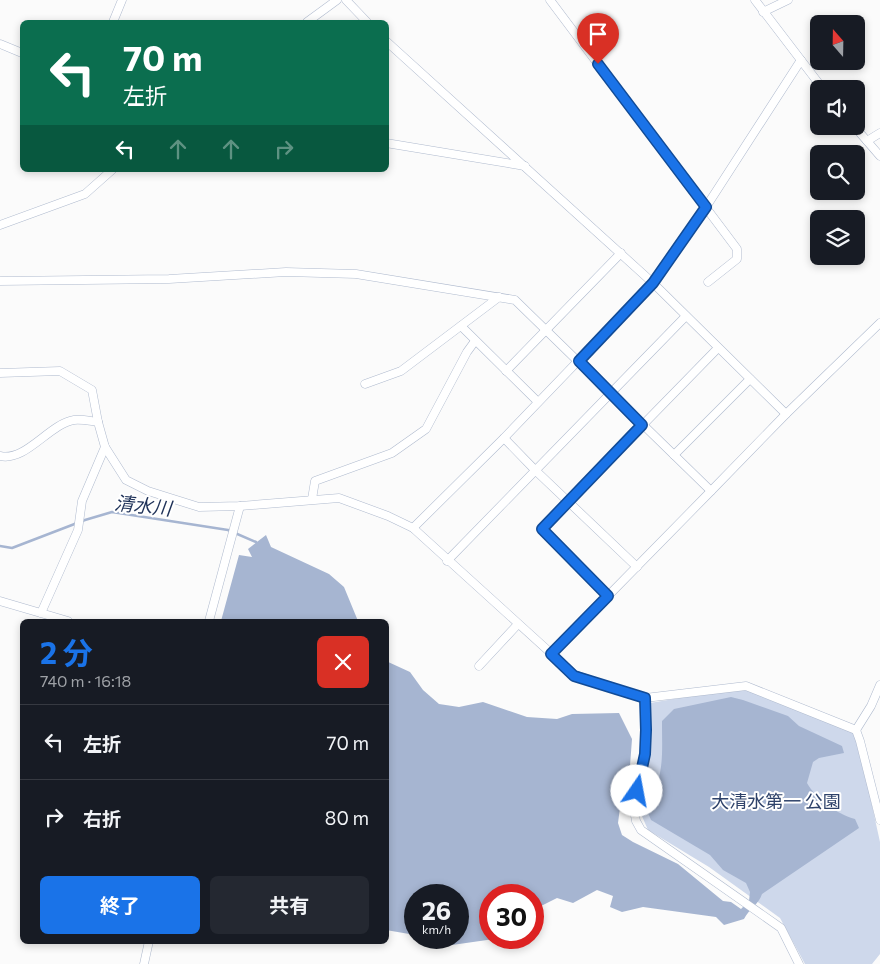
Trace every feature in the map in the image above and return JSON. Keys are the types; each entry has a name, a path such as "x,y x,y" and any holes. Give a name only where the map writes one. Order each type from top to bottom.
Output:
{"street":[{"path":"114,20 122,0"},
{"path":"310,20 337,0"},
{"path":"346,0 365,20"},
{"path":"550,0 737,249 737,259 708,282"},
{"path":"754,0 816,80"},
{"path":"764,12 788,0"},
{"path":"0,44 20,52"},
{"path":"389,44 653,283 786,414"},
{"path":"413,528 504,438 653,283 706,207 801,60"},
{"path":"867,141 880,133"},
{"path":"862,135 880,156"},
{"path":"389,143 525,166"},
{"path":"0,225 86,194 110,172"},
{"path":"506,371 621,254"},
{"path":"0,281 169,279 286,272 356,274 515,300 711,491"},
{"path":"365,384 401,371 499,297"},
{"path":"447,560 686,316"},
{"path":"551,654 786,414 880,323"},
{"path":"461,326 538,402"},
{"path":"312,499 315,481 392,453 426,429 467,352 475,341"},
{"path":"608,596 542,529 718,348"},
{"path":"0,373 60,371 92,390 105,447 126,480 148,490 199,507 240,506 340,498 413,528 574,676 645,698 746,686 856,730 880,820"},
{"path":"674,455 750,379"},
{"path":"0,456 16,455 62,425 74,420 98,422"},
{"path":"504,438 637,567"},
{"path":"41,612 78,529 82,501 105,447"},
{"path":"210,619 240,506"},
{"path":"0,601 62,619"},
{"path":"41,612 46,619"},
{"path":"479,666 518,624"},
{"path":"856,730 871,706 880,685"},
{"path":"645,698 645,754 634,810 636,821 641,830 781,928 799,964"},
{"path":"144,964 148,944"}],"green space":[{"name":"大清水第一 公園","path":"746,688 853,733 858,742 880,842 880,954 872,964 805,964 780,918 709,867 648,830 638,807 648,760 650,703"}],"shaded area":[{"path":"266,535 271,547 329,574 344,587 357,619 222,619 239,555 252,557 248,549"},
{"path":"389,662 410,672 423,690 439,704 459,707 483,702 527,717 557,719 572,714 619,713 632,739 630,766 622,792 618,823 622,835 678,864 723,901 731,902 741,909 749,901 750,892 746,883 723,870 710,855 651,820 646,808 657,786 661,766 662,721 674,709 731,697 788,716 799,726 842,746 844,753 819,758 813,762 807,783 816,795 828,805 841,814 855,819 859,828 762,894 759,901 744,919 724,925 716,917 643,907 622,912 610,907 613,896 597,890 573,903 557,898 544,904 544,884 479,884 479,941 469,943 469,884 404,884 404,933 389,931"}],"waterway":[{"name":"清水川","path":"0,546 12,548 85,520 112,512 228,530 256,542"}],"route":[{"path":"598,64 706,207 653,283 579,361 642,425 542,529 608,596 551,654 574,676 645,698 645,754 637,791"}]}
